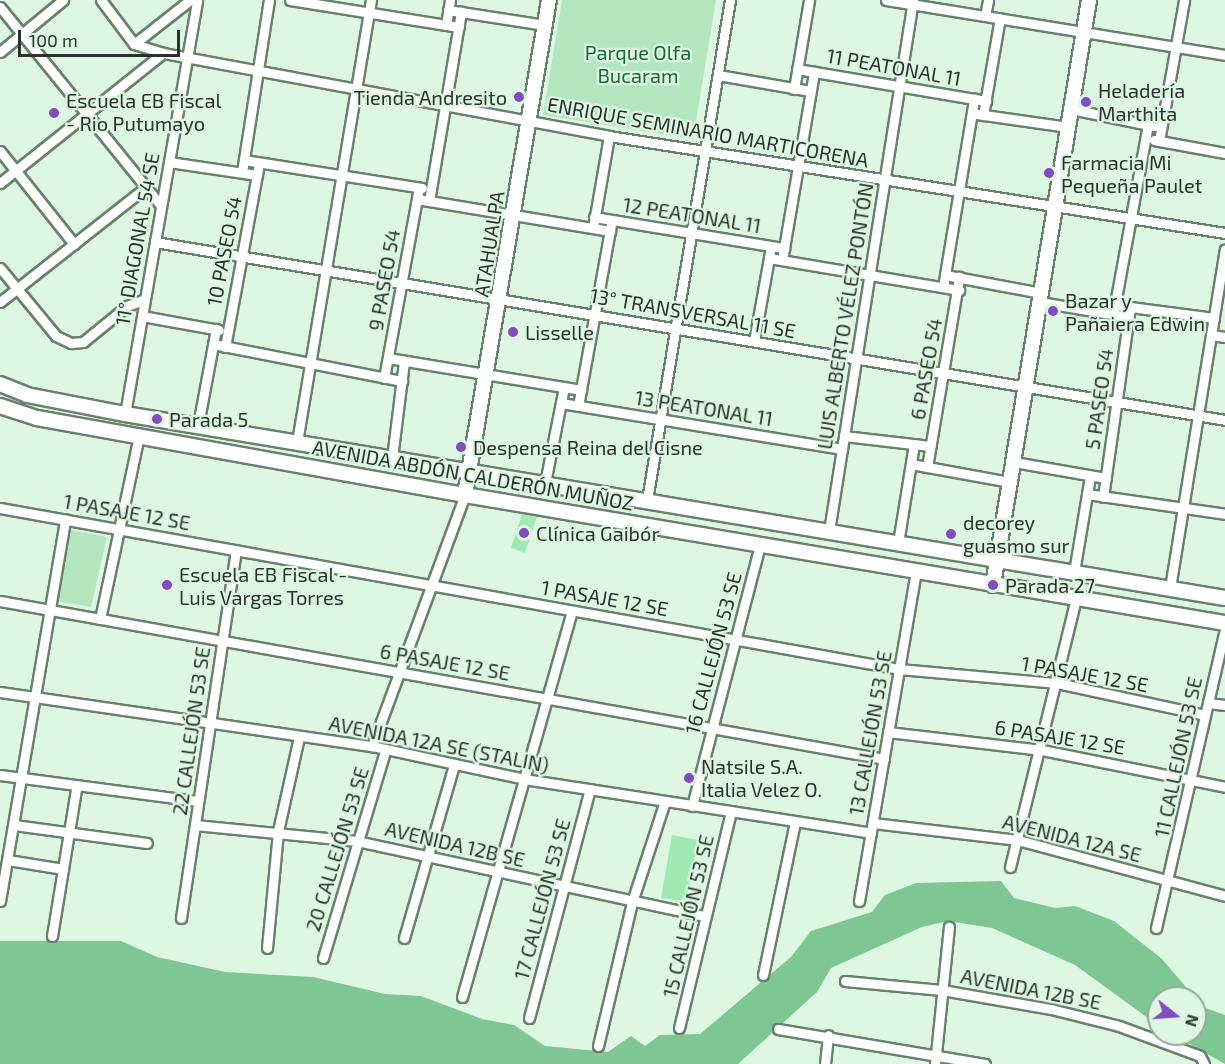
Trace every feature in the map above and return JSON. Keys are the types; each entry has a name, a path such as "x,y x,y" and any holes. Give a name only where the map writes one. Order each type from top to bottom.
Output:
{"main road":[{"name":"ATAHUALPA","path":"465,495 549,0"},
{"path":"993,585 1089,0"},
{"name":"AVENIDA ABDÓN CALDERÓN MUÑOZ","path":"0,384 27,395 125,414 1225,598"},
{"name":"AVENIDA ABDÓN CALDERÓN MUÑOZ","path":"0,406 37,418 465,495 1225,623"}],"street":[{"path":"0,52 63,0"},
{"path":"101,0 134,44 190,0"},
{"name":"11° DIAGONAL 54 SE","path":"125,414 197,0"},
{"name":"10 PASEO 54","path":"242,172 269,0"},
{"path":"290,0 459,27"},
{"path":"297,442 371,0"},
{"path":"647,500 730,0"},
{"path":"794,89 809,0"},
{"path":"886,0 1225,55"},
{"path":"986,16 988,0"},
{"path":"1159,141 1184,0"},
{"name":"LUIS ALBERTO VÉLEZ PONTÓN","path":"828,531 913,3"},
{"path":"446,25 449,5 461,12 544,25"},
{"path":"0,7 161,206"},
{"path":"429,201 461,12"},
{"path":"983,115 1000,18"},
{"name":"ENRIQUE SEMINARIO MARTICORENA","path":"134,44 162,53 529,119 609,136 798,167 959,189 1225,233"},
{"path":"0,183 162,53"},
{"name":"11 PEATONAL 11","path":"797,69 986,101"},
{"path":"783,259 814,72"},
{"name":"11 PEATONAL 11","path":"718,75 811,92"},
{"path":"943,287 974,99"},
{"path":"1071,109 1162,127"},
{"name":"11 PEATONAL 11","path":"972,113 1068,127"},
{"path":"1114,310 1148,124"},
{"path":"594,222 609,136"},
{"path":"1145,139 1225,153"},
{"path":"0,151 74,244"},
{"path":"244,160 431,190"},
{"path":"169,162 257,175"},
{"name":"10 PASEO 54","path":"225,347 259,163"},
{"path":"0,302 145,188"},
{"name":"9 PASEO 54","path":"384,378 419,188"},
{"name":"12 PEATONAL 11","path":"417,200 514,215 594,222 612,220 784,248"},
{"path":"578,406 612,220"},
{"name":"12 PEATONAL 11","path":"594,222 610,231"},
{"name":"13° TRANSVERSAL 11 SE","path":"155,242 500,296 594,315 1225,420"},
{"path":"754,341 771,246"},
{"path":"1170,588 1225,249"},
{"name":"12 PEATONAL 11","path":"770,258 870,273 959,290"},
{"path":"0,268 56,336 83,342 127,306 145,299"},
{"path":"945,275 1040,298 1114,310 1214,318"},
{"name":"6 PASEO 54","path":"927,467 959,290 959,277"},
{"name":"5 PASEO 54","path":"1103,496 1130,312"},
{"path":"142,316 228,331"},
{"name":"10 PASEO 54","path":"198,425 216,329"},
{"path":"1211,335 1225,338"},
{"path":"213,344 402,381"},
{"path":"388,358 581,390"},
{"path":"392,458 404,361"},
{"path":"545,483 564,387"},
{"name":"13 PEATONAL 11","path":"561,403 842,449"},
{"path":"100,619 139,436"},
{"path":"844,436 930,446"},
{"name":"6 PASEO 54","path":"898,543 914,444"},
{"path":"1014,462 1106,478"},
{"path":"911,464 1010,482"},
{"name":"5 PASEO 54","path":"1074,572 1090,476"},
{"path":"1087,494 1225,514"},
{"name":"20 CALLEJÓN 53 SE","path":"372,747 434,586 465,495"},
{"name":"1 PASAJE 12 SE","path":"0,508 899,669 1057,683 1205,715"},
{"path":"0,901 65,519"},
{"name":"16 CALLEJÓN 53 SE","path":"692,806 760,545"},
{"name":"22 CALLEJÓN 53 SE","path":"181,918 236,550"},
{"name":"13 CALLEJÓN 53 SE","path":"860,901 916,572"},
{"path":"1010,867 1042,750 1076,598"},
{"name":"6 PASAJE 12 SE","path":"0,601 884,759"},
{"path":"462,997 572,611"},
{"name":"11 CALLEJÓN 53 SE","path":"1156,928 1170,882 1225,628"},
{"name":"AVENIDA 12A SE (STALIN)","path":"0,692 210,726 372,747 524,779 871,833"},
{"path":"1208,703 1225,705"},
{"name":"6 PASAJE 12 SE","path":"888,732 1042,750 1225,787"},
{"path":"267,948 278,831 299,737"},
{"name":"20 CALLEJÓN 53 SE","path":"323,958 385,751"},
{"path":"404,938 431,854 454,765"},
{"path":"0,775 76,789 198,801"},
{"path":"51,936 76,789"},
{"name":"17 CALLEJÓN 53 SE","path":"529,1018 565,890 590,789"},
{"path":"598,1046 632,902 665,801"},
{"name":"15 CALLEJÓN 53 SE","path":"679,1028 731,812"},
{"path":"763,975 795,822"},
{"name":"AVENIDA 12A SE","path":"873,822 1018,840 1225,896"},
{"path":"14,825 147,843"},
{"name":"AVENIDA 12B SE","path":"195,825 278,831 357,841 431,854 498,870 565,890 705,916"},
{"path":"8,860 63,869"},
{"path":"935,1064 949,927"},
{"name":"AVENIDA 12B SE","path":"844,981 942,990 1119,1026 1204,1061"},
{"path":"778,1029 936,1053 985,1064"},
{"path":"825,1064 828,1035"}],"green space":[{"name":"Parque Olfa Bucaram","path":"562,0 716,0 693,139 543,115"},
{"path":"71,530 107,537 91,607 55,601"}],"shaded area":[{"path":"1001,881 1014,898 1055,908 1075,906 1114,921 1162,959 1185,986 1147,986 1147,1017 1075,965 992,928 948,921 922,927 831,968 817,992 738,1064 0,1064 0,941 121,941 157,957 225,972 313,977 385,994 421,996 482,1019 514,1025 545,1046 608,1052 631,1036 645,1046 660,1035 700,1034 791,957 811,931 872,912 885,895 916,883"},
{"path":"1207,1008 1225,1015 1225,1064 1193,1046 1207,1046"}],"building":[{"name":"Clínica Gaibór","path":"522,514 537,517 525,553 511,548"},
{"path":"672,835 698,840 686,902 661,898"}],"place":[{"name":"Tienda Andresito","path":"519,97"},
{"name":"Heladería Marthita","path":"1086,102"},
{"name":"Escuela EB Fiscal - Rio Putumayo","path":"54,113"},
{"name":"Farmacia Mi Pequeña Paulet","path":"1049,173"},
{"name":"Bazar y Pañaiera Edwin","path":"1053,311"},
{"name":"Lisselle","path":"513,332"},
{"name":"Parada 5","path":"157,419"},
{"name":"Despensa Reina del Cisne","path":"461,447"},
{"name":"Clínica Gaibór","path":"524,533"},
{"name":"decorey guasmo sur","path":"951,534"},
{"name":"Escuela EB Fiscal - Luis Vargas Torres","path":"167,585"},
{"name":"Parada 27","path":"993,585"},
{"name":"Natsile S.A. Italia Velez O.","path":"689,778"}]}
